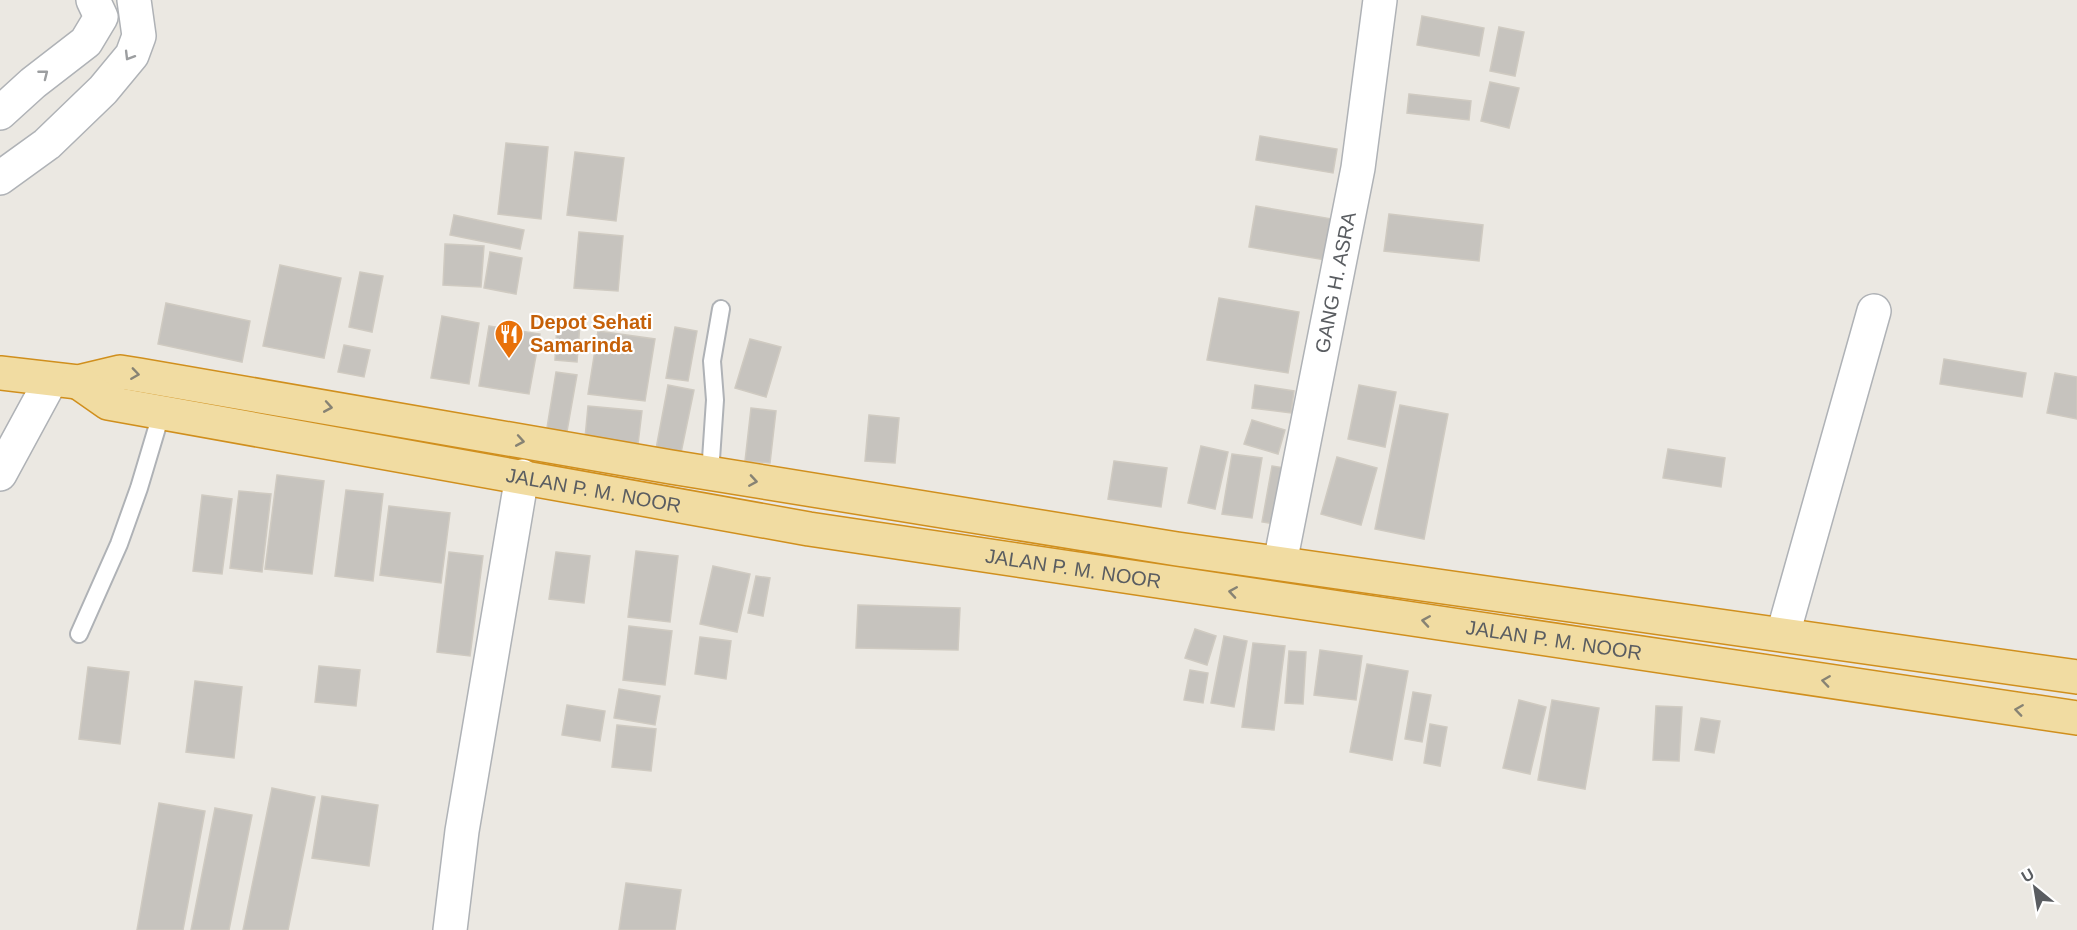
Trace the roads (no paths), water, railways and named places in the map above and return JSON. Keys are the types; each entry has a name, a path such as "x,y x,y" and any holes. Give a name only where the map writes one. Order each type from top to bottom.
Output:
{"highway":[{"name":"JALAN P. M. NOOR","path":"0,373 64,381 120,372 710,474 1280,563 2077,677"},
{"name":"JALAN P. M. NOOR","path":"64,381 108,403 809,529 2077,718"},
{"path":"601,491 607,456"},
{"path":"1793,636 1795,676"}],"street":[{"name":"GANG H. ASRA","path":"1280,563 1358,168 1380,0"},
{"path":"0,113 33,83 86,42 97,8 135,1 139,36 132,55 103,90 47,144 0,178"},
{"path":"1793,636 1874,311"},
{"path":"0,474 64,381"},
{"path":"450,930 462,831 522,476"}],"lane":[{"path":"710,474 715,400 712,361 721,309"},
{"path":"79,634 119,544 139,488 162,411"}],"place":[{"name":"Depot Sehati Samarinda","path":"509,360"}]}
